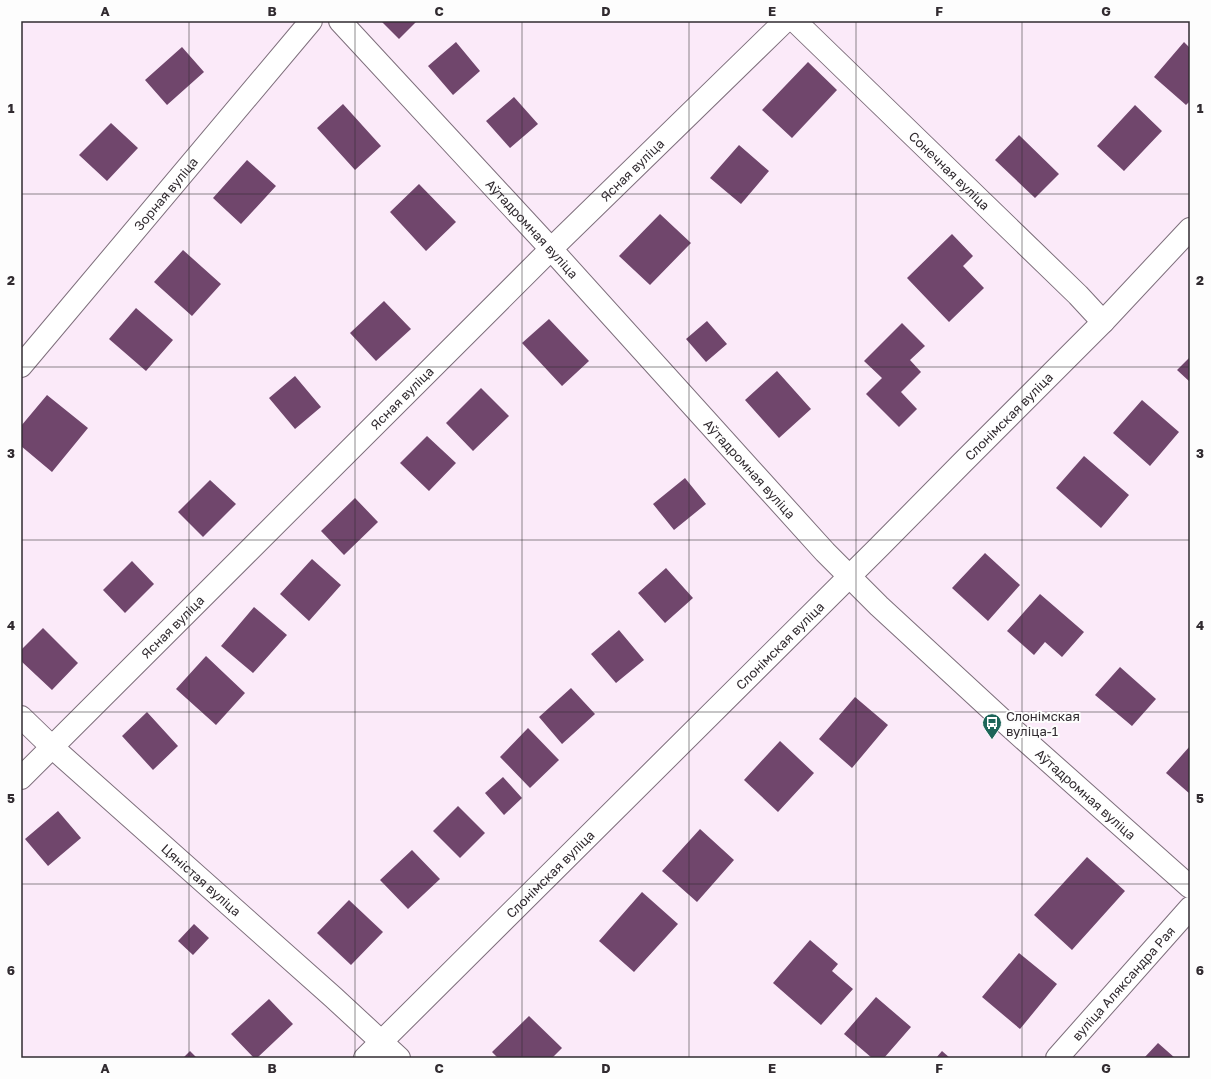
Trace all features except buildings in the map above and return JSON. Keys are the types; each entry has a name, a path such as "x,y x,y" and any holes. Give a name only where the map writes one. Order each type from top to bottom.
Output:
{"street":[{"name":"Зорная вуліца","path":"21,366 311,21"},
{"name":"Аўтадромная вуліца","path":"340,21 551,249 825,552 879,606 1008,725 1190,886"},
{"name":"Ясная вуліца","path":"21,778 551,249 785,21"},
{"name":"Сонечная вуліца","path":"795,21 1072,290 1103,322"},
{"name":"Слонімская вуліца","path":"365,1058 1103,322 1190,230"},
{"name":"Цяністая вуліца","path":"21,717 52,747 333,997 399,1058"},
{"name":"вуліца Аляксандра Рая","path":"1057,1058 1190,908"}],"place":[{"name":"Слонімская вуліца-1","path":"992,740"}]}
